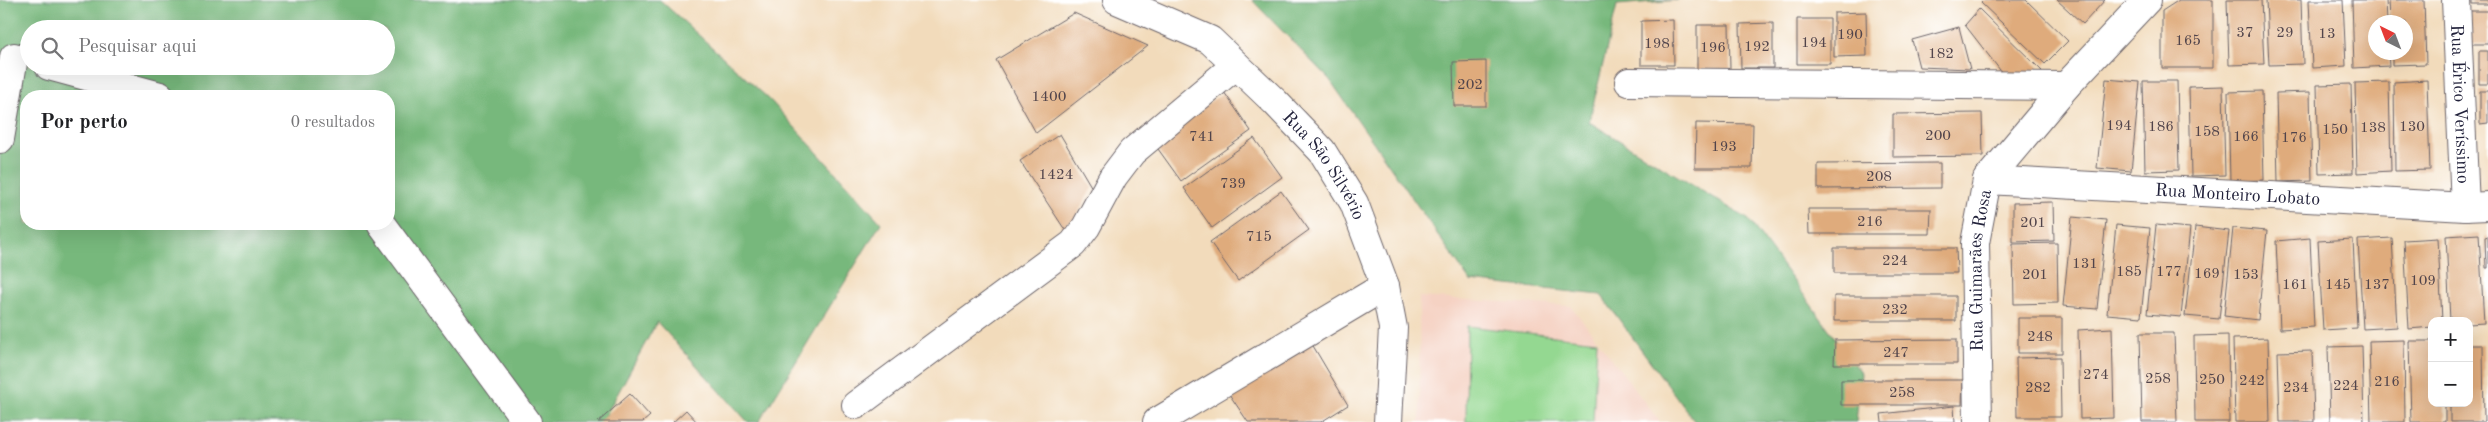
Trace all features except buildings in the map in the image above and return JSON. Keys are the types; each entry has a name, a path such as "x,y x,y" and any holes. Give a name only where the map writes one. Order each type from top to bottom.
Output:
{"street":[{"name":"Rua São Silvério","path":"1117,0 1210,40 1322,151 1354,203 1385,286 1393,328 1388,422"},
{"name":"Rua Guimarães Rosa","path":"1978,422 1975,243 1987,180 2066,86 2147,0"},
{"name":"Rua Érico Veríssimo","path":"2456,0 2477,207"},
{"path":"0,139 14,57"},
{"path":"856,405 1073,244 1086,227 1113,177 1132,152 1236,64"},
{"path":"82,75 138,90"},
{"path":"1629,82 2066,86"},
{"name":"Rua Monteiro Lobato","path":"1987,180 2477,207"},
{"path":"385,230 527,422"},
{"path":"1156,422 1385,286"}],"shaded area":[{"path":"1419,297 1571,306 1660,422 1420,422"}],"green space":[{"path":"0,0 660,0 770,100 881,223 759,422 748,422 657,322 602,422 0,422"},
{"path":"1252,0 1677,0 1617,5 1589,122 1748,219 1861,373 1856,422 1695,422 1601,295 1470,281 1330,80"},
{"path":"1467,326 1597,341 1593,422 1466,422"}]}
